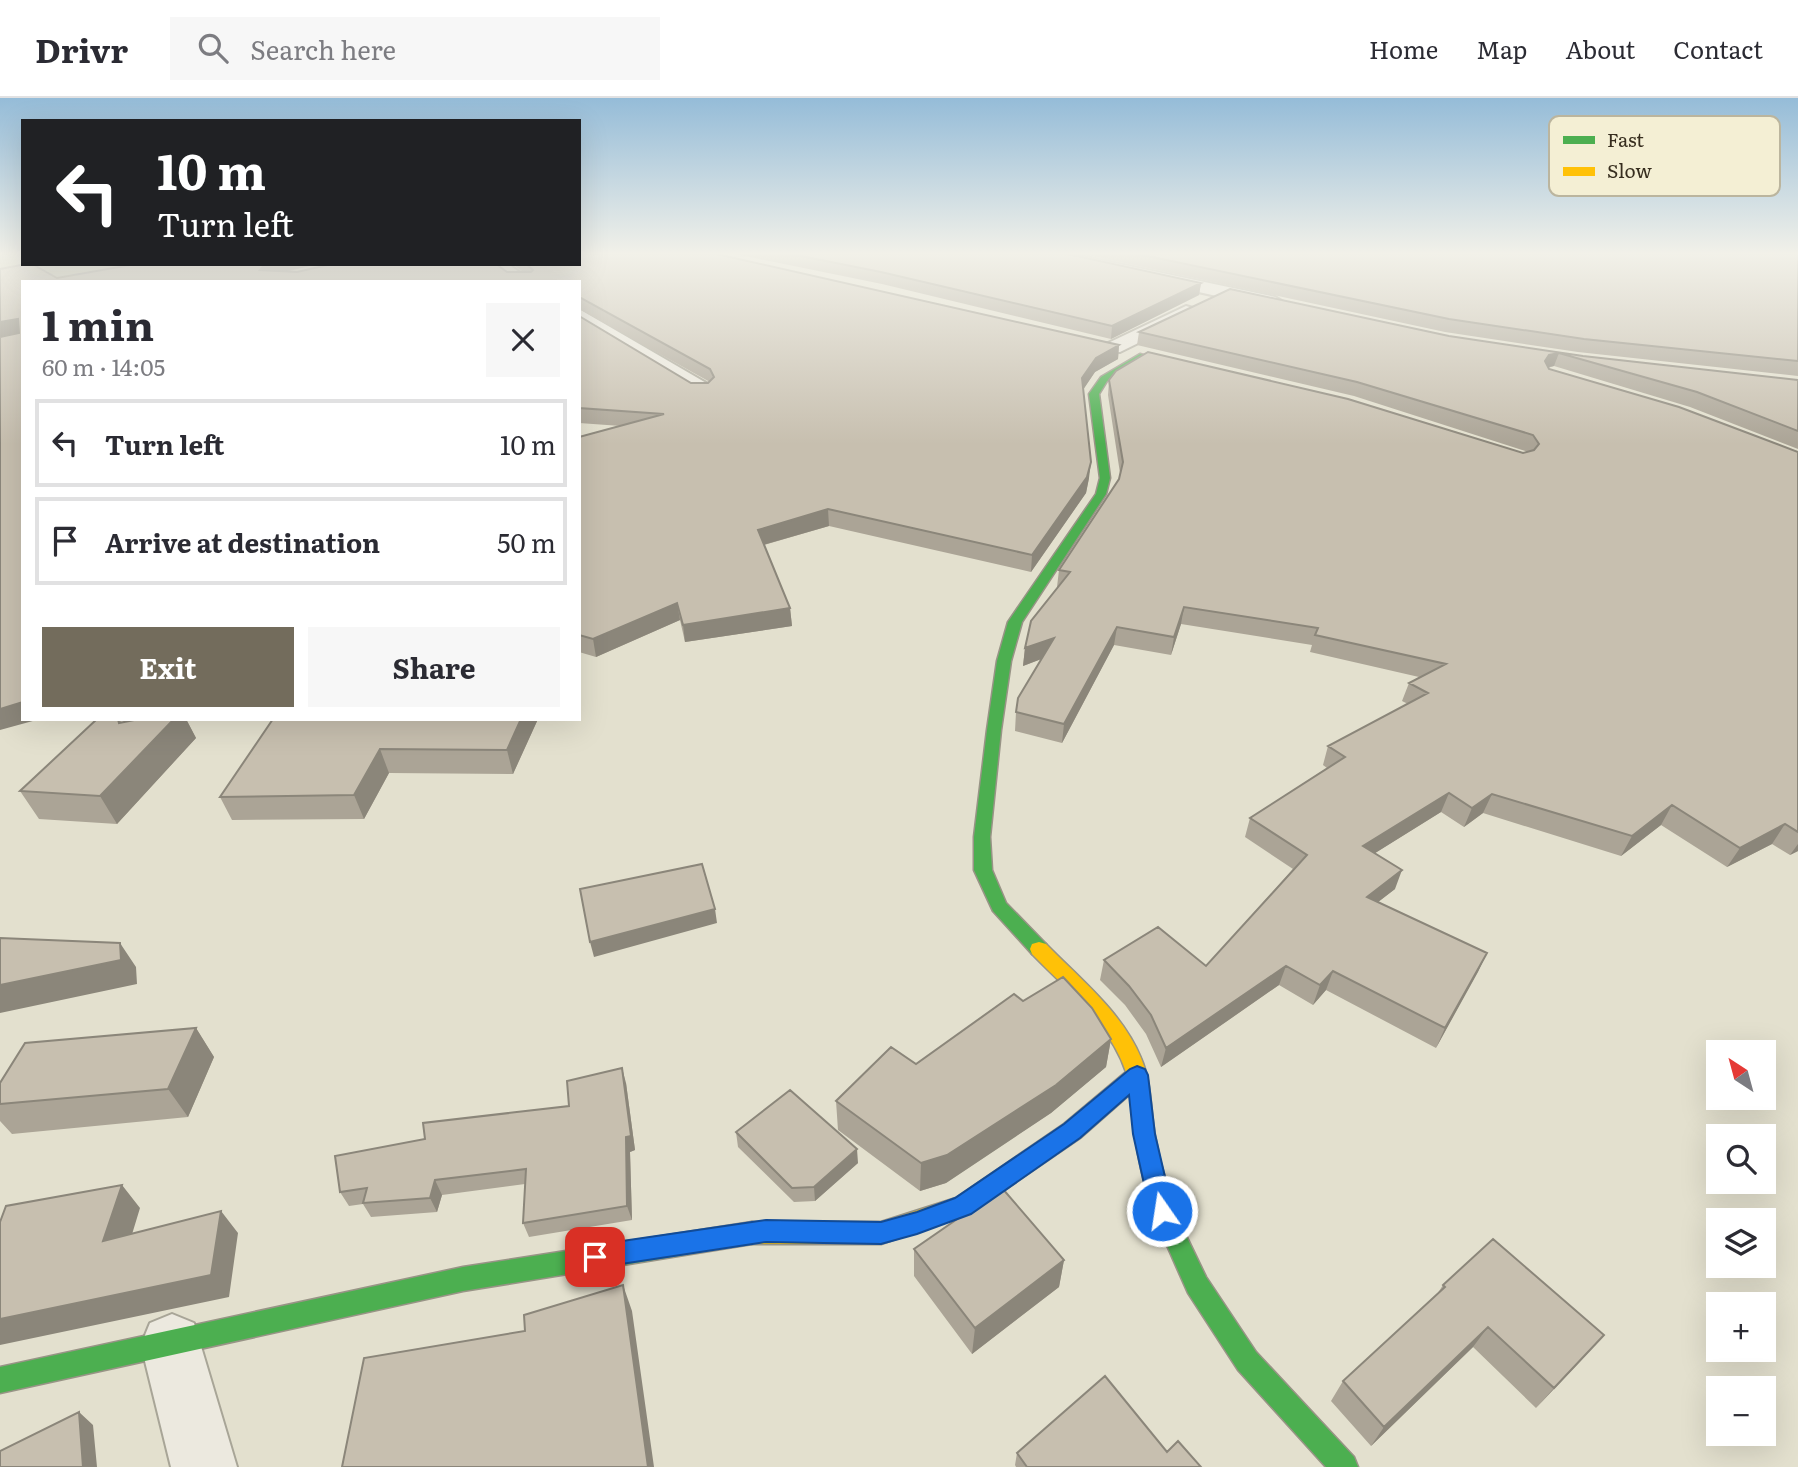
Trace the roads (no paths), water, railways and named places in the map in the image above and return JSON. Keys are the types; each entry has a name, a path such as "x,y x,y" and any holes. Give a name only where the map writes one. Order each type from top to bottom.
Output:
{"street":[{"path":"582,317 702,390"},
{"path":"1106,346 1171,317"},
{"path":"1106,346 1149,358 1104,379 1094,394 1105,478 1101,494 1015,622 1004,661 993,730 982,837 983,870 999,906 1106,1021 1127,1050 1137,1075 1144,1134 1162,1211 1197,1285 1247,1362 1344,1467"},
{"path":"0,1380 172,1345 463,1279 647,1248 766,1231 881,1233 962,1206 1072,1131 1137,1075"},
{"path":"172,1345 204,1467"}]}
